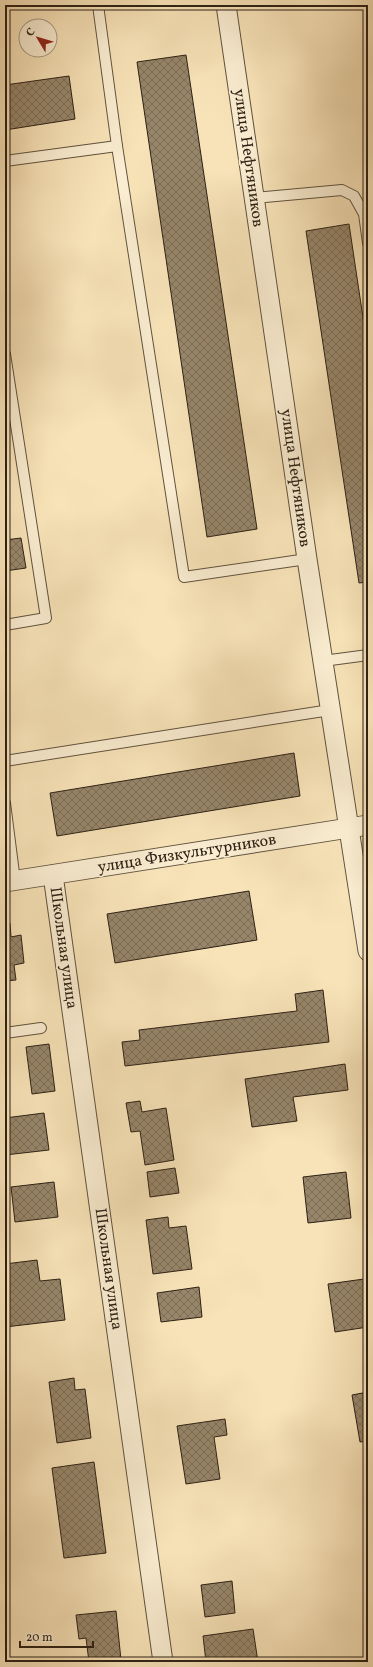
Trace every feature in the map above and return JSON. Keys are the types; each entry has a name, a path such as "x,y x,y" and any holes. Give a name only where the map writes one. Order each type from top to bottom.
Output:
{"street":[{"name":"улица Нефтяников","path":"226,5 307,559 368,951"},
{"name":"улица Физкультурников","path":"10,882 368,825"},
{"name":"Школьная улица","path":"53,875 163,1662"}],"lane":[{"path":"98,5 117,146 184,577 307,559"},
{"path":"5,161 117,146"},
{"path":"254,198 342,190 354,196 364,214 368,243"},
{"path":"5,354 46,618 5,625"},
{"path":"323,661 368,655"},
{"path":"5,762 330,710"},
{"path":"5,803 10,882"},
{"path":"5,1033 40,1028"}],"building":[{"path":"186,55 257,529 207,537 137,62"},
{"path":"69,76 75,119 5,130 5,85"},
{"path":"349,224 368,351 368,582 359,583 306,231"},
{"path":"5,404 9,430 5,431"},
{"path":"21,538 26,568 5,571 5,540"},
{"path":"294,753 300,796 57,836 50,793"},
{"path":"249,891 257,940 115,963 107,914"},
{"path":"10,923 11,937 21,935 24,963 14,965 16,980 5,981 5,924"},
{"path":"323,990 329,1042 125,1066 122,1042 140,1040 139,1030 297,1011 295,994"},
{"path":"49,1044 55,1091 32,1094 26,1047"},
{"path":"345,1064 348,1090 293,1097 297,1121 252,1127 245,1079"},
{"path":"140,1101 142,1112 166,1108 174,1160 145,1165 140,1131 131,1132 126,1103"},
{"path":"44,1113 49,1150 5,1155 5,1118"},
{"path":"175,1168 179,1193 150,1197 147,1172"},
{"path":"346,1172 351,1218 308,1223 303,1177"},
{"path":"54,1182 58,1217 15,1222 11,1187"},
{"path":"168,1217 169,1228 186,1226 192,1269 153,1274 146,1220"},
{"path":"37,1260 40,1281 60,1279 65,1320 5,1327 5,1264"},
{"path":"364,1279 368,1305 368,1327 335,1332 328,1284"},
{"path":"199,1287 202,1317 161,1322 157,1293"},
{"path":"74,1378 75,1390 85,1389 91,1438 57,1443 49,1382"},
{"path":"368,1392 368,1441 360,1442 352,1395"},
{"path":"225,1419 227,1435 214,1437 220,1479 186,1484 177,1426"},
{"path":"94,1462 106,1553 64,1558 52,1468"},
{"path":"232,1581 235,1613 205,1617 201,1585"},
{"path":"116,1611 121,1660 89,1662 86,1638 79,1639 76,1615"},
{"path":"253,1629 258,1662 206,1662 203,1636"}]}
